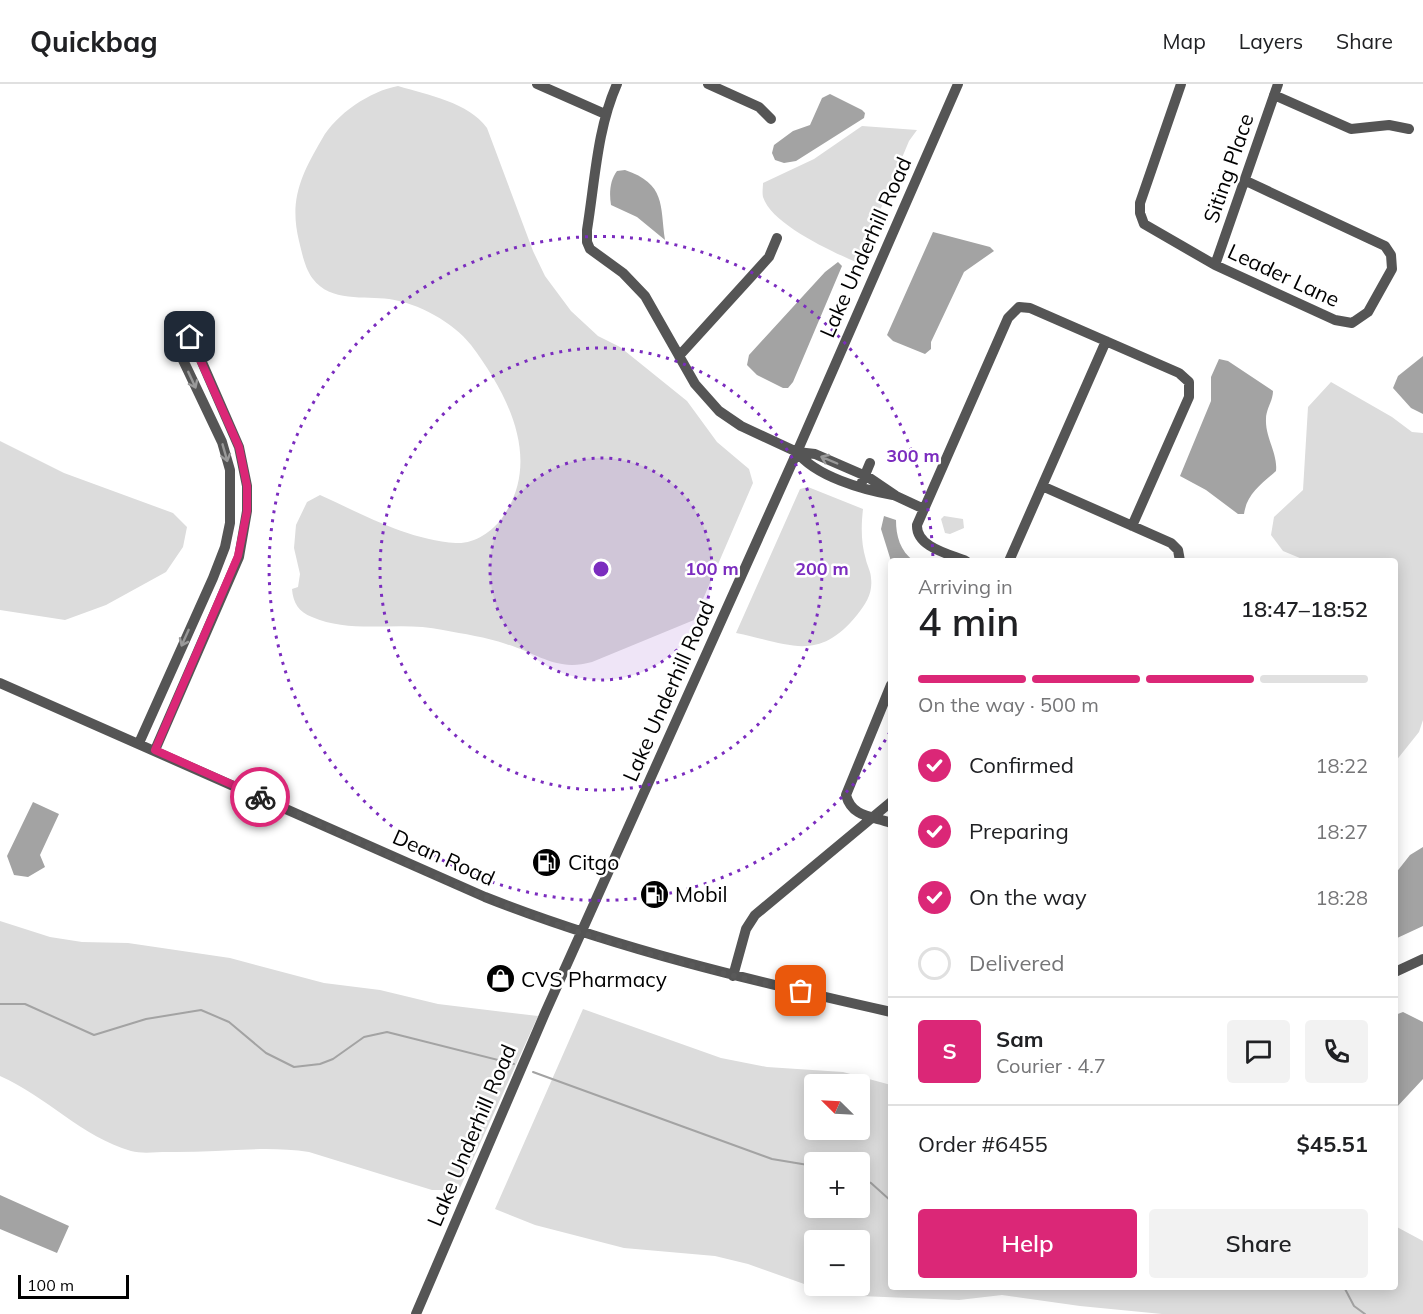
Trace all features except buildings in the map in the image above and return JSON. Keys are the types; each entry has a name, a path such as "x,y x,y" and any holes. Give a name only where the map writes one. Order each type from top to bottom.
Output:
{"street":[{"path":"537,84 605,114"},
{"path":"617,84 605,114 587,242 595,254 618,269 640,290 695,384 719,411 741,426 797,452 815,454 865,475 896,496 924,508"},
{"path":"708,84 759,107 771,119"},
{"name":"Lake Underhill Road","path":"416,1314 581,933 797,452 958,84"},
{"name":"Leader Lane","path":"1181,84 1142,199 1140,213 1143,222 1149,229 1215,265 1338,321 1349,323 1366,314 1391,272 1391,255 1380,242 1244,180"},
{"path":"1276,89 1351,129 1389,125 1409,129"},
{"name":"Siting Place","path":"1215,265 1276,89"},
{"path":"680,356 770,257 777,238"},
{"path":"960,558 921,539 917,528 1012,312 1017,308 1028,307 1181,374 1190,386 1189,397 1132,526"},
{"path":"139,743 213,578 230,523 230,470 222,442 183,360 184,329 190,337 239,447 247,486 247,511 235,565 155,750"},
{"path":"1010,558 1106,341"},
{"path":"797,452 808,465 859,488 896,496"},
{"path":"859,488 870,463"},
{"path":"1042,486 1174,545 1180,558"},
{"name":"Dean Road","path":"0,682 485,897 581,933 734,976 888,1011"},
{"path":"888,692 846,795 855,811 888,822"},
{"path":"734,976 746,929 755,915 888,804"},
{"path":"1398,971 1423,959"}],"shaded area":[{"path":"398,86 447,101 479,119 487,128 533,251 545,276 571,311 598,336 620,347 687,401 717,442 749,469 753,483 694,620 592,662 568,665 498,642 427,627 360,626 328,622 307,615 295,603 292,589 298,587 300,574 294,548 296,525 307,502 320,495 403,532 438,541 463,543 482,536 498,523 514,496 520,474 520,451 516,428 508,406 485,364 455,329 423,309 400,301 348,297 329,291 313,279 304,261 296,226 296,200 303,176 315,152 328,130 355,105 376,93"},
{"path":"830,94 862,110 865,113 864,118 796,161 784,163 775,160 772,153 774,145 793,131 810,125 822,98"},
{"path":"862,126 917,130 909,141 858,263 819,245 778,218 763,197 763,183 814,159"},
{"path":"625,170 648,182 659,197 665,240 637,217 611,205 610,191 613,178 617,171"},
{"path":"933,232 990,247 994,251 964,272 931,342 931,349 925,354 893,341 887,335"},
{"path":"838,262 842,266 793,382 788,388 783,388 757,375 747,365 749,355 825,272"},
{"path":"1423,356 1423,414 1411,408 1393,388 1398,376"},
{"path":"1219,359 1228,361 1273,391 1266,415 1266,426 1275,458 1276,471 1248,500 1244,514 1238,514 1206,490 1180,476 1211,401 1211,377"},
{"path":"1331,382 1392,417 1412,432 1423,433 1423,720 1419,732 1398,758 1398,558 1300,558 1283,551 1271,535 1274,517 1303,490 1308,407"},
{"path":"0,441 64,473 173,513 187,527 183,547 166,572 106,605 65,620 0,610"},
{"path":"808,487 863,509 862,541 871,583 868,598 843,630 829,640 816,645 788,645 736,633 800,489"},
{"path":"884,516 896,520 900,543 910,558 890,558 881,529"},
{"path":"944,516 963,519 964,528 950,534 945,533 941,519"},
{"path":"33,802 59,814 40,855 45,867 28,877 14,875 7,856"},
{"path":"1423,847 1423,926 1398,938 1398,870 1410,855"},
{"path":"0,921 50,937 82,942 128,943 230,958 324,983 380,990 438,1004 538,1016 459,1190 432,1190 309,1152 292,1150 135,1152 113,1145 96,1136 17,1084 0,1076"},
{"path":"583,1009 721,1058 767,1067 850,1074 804,1074 804,1140 870,1140 870,1079 888,1084 888,1290 1398,1290 1398,1228 1423,1241 1423,1314 1162,1314 1002,1295 959,1300 860,1296 870,1296 870,1230 804,1230 804,1284 748,1264 715,1256 624,1248 535,1225 495,1209"},
{"path":"1403,1012 1423,1022 1423,1079 1398,1106 1398,1014"},
{"path":"0,1195 69,1226 57,1253 0,1229"}],"waterway":[{"path":"0,1004 25,1004 94,1035 146,1019 201,1010 229,1022 266,1053 294,1067 320,1064 333,1059 364,1037 387,1032 514,1064"},
{"path":"533,1072 772,1159 804,1164"},
{"path":"870,1183 888,1198"},
{"path":"1346,1290 1354,1306 1365,1314"}],"way so far":[{"path":"260,797 485,897 581,933 666,959 801,991"}],"place":[{"name":"Citgo","path":"547,862"},
{"name":"Mobil","path":"654,894"},
{"name":"CVS Pharmacy","path":"500,979"}],"route":[{"path":"190,337 239,447 247,486 247,511 243,540 232,573 155,750 260,797"}]}
